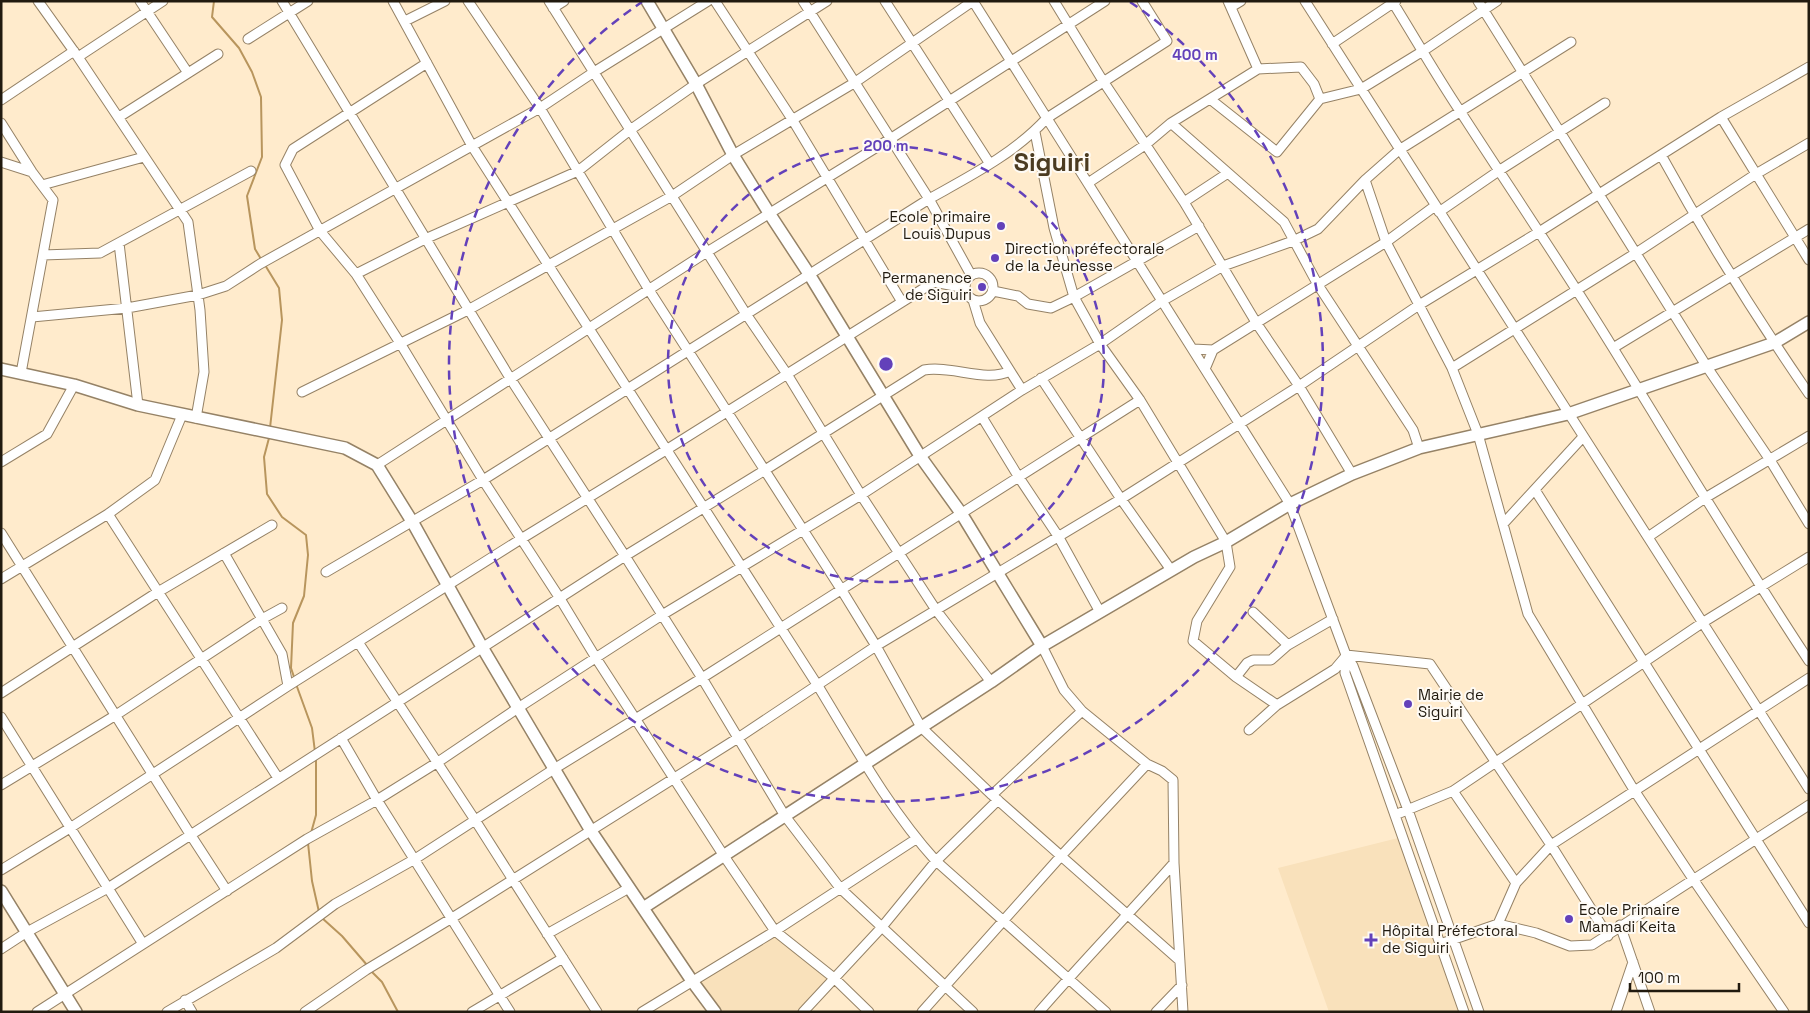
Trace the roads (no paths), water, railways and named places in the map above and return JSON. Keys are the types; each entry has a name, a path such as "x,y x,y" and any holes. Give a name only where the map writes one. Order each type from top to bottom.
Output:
{"street":[{"path":"38,1 119,117 188,222 198,295 204,372 196,418"},
{"path":"140,1 188,73"},
{"path":"1,100 148,12 163,1"},
{"path":"282,1 468,310 702,678 785,816 840,888 973,1012"},
{"path":"248,39 308,1"},
{"path":"393,1 472,146 818,686 865,764 916,839 936,860 1106,1012"},
{"path":"405,21 445,1"},
{"path":"468,1 540,108 649,290 841,589 876,646 921,727 995,798 1180,961"},
{"path":"564,1 551,4 746,314 787,374 861,495 936,610 991,682"},
{"path":"647,1 696,84 733,156 809,274 920,456 961,513 998,572 1042,646 1064,690 1082,711 1147,764 1162,771 1173,780 1174,863 1183,1012"},
{"path":"32,317 127,308 198,295 226,286 263,263 540,108 708,1"},
{"path":"715,1 828,177 902,302"},
{"path":"803,1 929,199 971,275"},
{"path":"356,274 425,239 578,171 630,130 696,84 827,1"},
{"path":"885,1 990,164"},
{"path":"302,392 468,310 672,196 733,156 854,83 973,1 1290,504 1346,655 1353,666 1408,810 1479,1012"},
{"path":"1054,1 1103,81 1184,202 1257,324 1299,386 1352,474"},
{"path":"376,465 769,213 890,139 1010,60 1069,26 1105,1"},
{"path":"326,572 550,439 929,199 990,164 1035,132 1047,118 1167,41 1142,1"},
{"path":"1241,1 1229,4 1258,69"},
{"path":"1304,1 1582,438 1648,537 1809,789"},
{"path":"1478,1 1672,312 1770,460 1809,524"},
{"path":"1210,99 1277,152 1320,99 1361,89 1497,1"},
{"path":"1332,44 1394,2 1422,51 1613,348 1760,587 1809,661"},
{"path":"37,1012 310,837 377,800 438,762 662,615 861,495 1022,390 1100,344 1162,301 1223,266 1293,241 1318,229 1365,180 1399,150 1570,42"},
{"path":"119,117 218,54"},
{"path":"427,63 293,149 285,165 320,231 356,274 520,539 673,778 775,931 834,978 869,1012"},
{"path":"1088,183 1145,145 1170,124 1258,69 1301,66 1314,84 1320,99"},
{"path":"305,1012 370,968 738,738 876,646 1177,464 1476,269 1539,232 1721,116 1809,68"},
{"path":"1193,350 1213,350 1257,324 1605,102"},
{"path":"1721,116 1809,260"},
{"path":"1,123 52,200 32,317 11,371 1,378"},
{"path":"1170,124 1284,222 1318,285 1413,430 1419,448"},
{"path":"1035,132 1054,228 1074,297 1100,344 1140,400 1177,464 1226,542 1230,567 1197,621 1193,641 1236,677 1277,705"},
{"path":"1452,368 1809,142"},
{"path":"1661,155 1694,215 1774,343 1809,394"},
{"path":"42,185 144,157"},
{"path":"1,162 32,172"},
{"path":"43,255 100,253 252,171"},
{"path":"1184,202 1228,173"},
{"path":"1365,180 1386,242 1452,368 1478,434 1528,614 1634,790 1784,1012"},
{"path":"992,291 1018,296 1028,304 1050,308 1074,297 1199,226"},
{"path":"1613,348 1809,229"},
{"path":"119,243 138,405"},
{"path":"973,300 987,299 992,291 992,281 985,274 976,273 971,275 966,281 964,288 973,300 980,323 1022,390"},
{"path":"1,870 70,828 240,717 520,539 934,282 964,288"},
{"path":"643,908 991,682 1042,646 1171,570 1226,542 1290,504 1352,474 1419,448 1568,414 1774,343 1809,322"},
{"path":"1205,369 1213,350"},
{"path":"1,950 27,932 108,888 396,701 924,370 958,370 993,376 1010,371"},
{"path":"11,371 74,385 138,405 345,448 376,465 413,522 482,647 591,830 692,981 715,1012"},
{"path":"1041,378 1079,437 1171,570"},
{"path":"1,462 47,434 74,385"},
{"path":"167,1012 276,948 335,904 415,859 554,769 702,678 1140,400"},
{"path":"1,578 108,514 155,480 182,415"},
{"path":"982,416 1018,476 1058,536 1100,612"},
{"path":"1648,537 1705,498 1809,436"},
{"path":"1503,524 1582,438"},
{"path":"1535,490 1809,923"},
{"path":"108,514 278,778"},
{"path":"1,693 158,592 272,525"},
{"path":"1,533 190,834 228,891"},
{"path":"224,553 282,654 293,683"},
{"path":"1395,815 1453,791 1702,623 1809,557"},
{"path":"1,785 116,715 201,658 282,608"},
{"path":"1253,612 1288,646"},
{"path":"1236,677 1253,660 1271,660 1288,646 1333,619"},
{"path":"358,642 476,820 512,880 597,1012"},
{"path":"1249,730 1277,705 1336,669 1346,655"},
{"path":"1346,655 1430,664 1551,845 1608,936"},
{"path":"1346,655 1345,672 1464,1012"},
{"path":"1498,924 1516,883 1551,845 1809,678"},
{"path":"803,1012 882,927 936,860 1082,711"},
{"path":"1,717 143,944"},
{"path":"341,738 377,800 510,1012"},
{"path":"922,1012 1061,856 1147,764"},
{"path":"1453,791 1516,883"},
{"path":"1440,944 1498,924 1536,933 1570,946 1592,945 1809,806"},
{"path":"642,1012 775,931 916,839"},
{"path":"1039,1012 1174,863"},
{"path":"547,934 629,888"},
{"path":"1,891 66,993 76,1012"},
{"path":"1620,926 1650,1012"},
{"path":"472,1012 563,958"},
{"path":"1616,1012 1633,962"},
{"path":"1156,1012 1182,985"},
{"path":"185,1000 192,1012"}],"waterway":[{"path":"214,1 212,17 239,48 252,72 261,97 262,157 247,196 255,249 261,259"},
{"path":"265,265 279,288 282,320 270,428"},
{"path":"269,438 264,457 267,494 282,517 306,535 308,555 304,596 293,623 291,668 294,677"},
{"path":"296,684 312,728 315,752"},
{"path":"311,833 316,815 316,759"},
{"path":"308,843 312,881 319,912"},
{"path":"322,918 342,936 367,965"},
{"path":"371,971 382,982 398,1012"}],"place":[{"name":"Ecole primaire Louis Dupus","path":"1001,226"},
{"name":"Direction préfectorale de la Jeunesse","path":"995,258"},
{"name":"Permanence de Siguiri","path":"982,287"},
{"name":"Mairie de Siguiri","path":"1408,704"},
{"name":"Ecole Primaire Mamadi Keita","path":"1569,919"},
{"name":"Hôpital Préfectoral de Siguiri","path":"1371,940"}],"district":[{"name":"Siguiri","path":"1052,162"}]}
